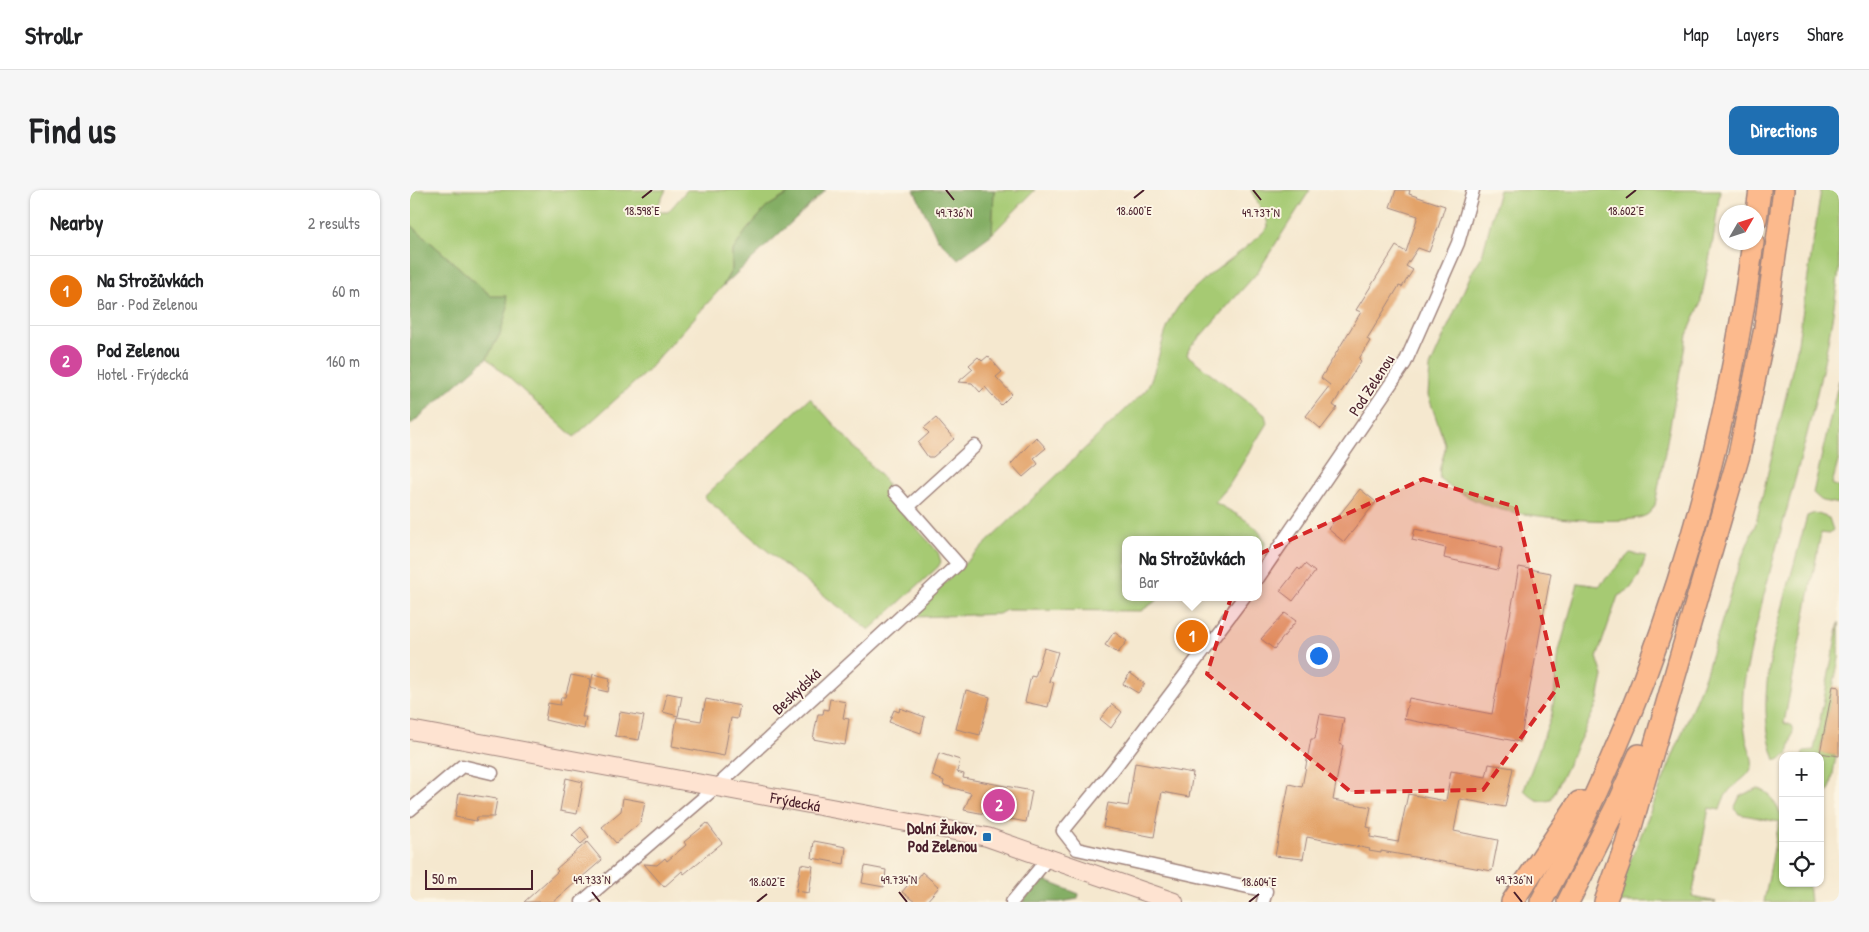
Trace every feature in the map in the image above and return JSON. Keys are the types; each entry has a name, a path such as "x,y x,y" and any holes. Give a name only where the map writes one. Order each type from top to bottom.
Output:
{"highway":[{"path":"1758,205 1760,190"},
{"path":"1605,902 1626,844 1681,648 1708,566 1739,456 1765,328 1784,190"},
{"path":"1541,902 1595,796 1630,713 1684,564 1729,390 1745,305 1752,250"},
{"path":"1568,902 1616,807 1650,729 1681,648"},
{"path":"1512,902 1571,815 1630,713"}],"main road":[{"name":"Frýdecká","path":"410,730 987,837 1174,902"}],"street":[{"name":"Pod Zelenou","path":"1262,572 1405,363 1458,242 1473,190"},
{"path":"908,507 975,446"},
{"name":"Beskydská","path":"582,902 716,787 958,564 895,492"},
{"path":"1241,601 1113,770 1063,831 1078,849 1266,891 1263,902"},
{"path":"410,810 462,766 492,773"},
{"path":"1012,902 1049,857"}],"highlighted area":[{"path":"1423,479 1516,507 1558,687 1483,790 1351,792 1207,674 1242,562"}],"green space":[{"path":"410,190 666,190 657,207 662,212 668,212 687,190 789,190 788,194 767,207 746,231 732,252 732,269 722,287 644,374 574,437 487,358 500,334 491,296 410,224"},
{"path":"789,190 826,190 722,287 732,269 732,252 746,231 767,207 788,194"},
{"path":"914,190 994,190 992,234 958,259 937,238"},
{"path":"994,190 1035,190 992,234"},
{"path":"1251,190 1310,190 1257,273 1189,349 1187,355 1265,415 1267,423 1228,487 1215,502 1251,524 1261,536 1122,536 1122,601 1156,601 1141,611 1006,610 999,614 915,617 913,613 1146,390 1154,372 1169,324 1182,302 1205,279 1257,238 1268,227 1267,220"},
{"path":"1499,190 1720,190 1714,235 1700,305 1687,335 1655,505 1648,514 1638,518 1599,520 1510,512 1490,507 1460,493 1440,479 1439,474 1445,444 1428,395 1430,367 1472,272 1482,256"},
{"path":"1821,190 1839,190 1839,269 1832,320 1810,422 1757,623 1744,681 1744,721 1752,766 1746,776 1731,788 1720,810 1709,808 1692,897 1716,902 1610,902 1634,852 1705,676 1740,562 1756,523 1797,349"},
{"path":"410,224 491,296 506,296 508,307 500,334 487,358 410,425"},
{"path":"1839,380 1839,458 1832,484 1839,487 1839,504 1822,501 1813,493"},
{"path":"810,398 887,483 886,494 938,552 941,562 938,567 869,630 783,564 704,497"},
{"path":"1815,513 1829,518 1833,530 1829,534 1821,533 1784,723 1791,725 1793,731 1788,752 1779,752 1779,760 1775,760 1767,722 1766,703 1769,665 1807,516"},
{"path":"1262,537 1265,544 1262,550"},
{"path":"1630,553 1646,556 1639,576 1630,589 1618,596 1597,657 1603,676 1597,704 1551,800 1536,800 1524,790 1552,714 1559,651 1578,583 1599,586"},
{"path":"1839,622 1839,658 1820,752 1804,752 1814,750"},
{"path":"1824,753 1836,756 1831,786 1825,798"},
{"path":"1758,788 1769,794 1779,810 1779,822 1739,814 1734,809 1740,796"},
{"path":"1779,822 1779,887 1808,887 1810,902 1764,902"},
{"path":"1041,879 1079,894 1078,899 1060,902 1022,902"}],"building":[{"path":"1396,190 1410,190 1409,194 1445,206 1429,252 1418,248 1406,266 1413,270 1402,287 1399,286 1367,339 1370,341 1359,359 1361,361 1333,405 1337,408 1321,429 1306,416 1330,385 1321,378 1361,312 1356,310 1396,246 1406,252 1418,216 1390,207"},
{"path":"988,356 1002,372 996,377 1012,394 1001,405 985,387 980,392 972,383 958,382 973,369 969,365 978,357 982,361"},
{"path":"936,418 954,439 933,457 928,457 918,443 929,433 924,428"},
{"path":"1036,437 1046,448 1034,458 1038,464 1023,477 1011,464"},
{"path":"1360,489 1376,502 1344,542 1328,529"},
{"path":"1415,529 1502,548 1498,570 1444,558 1446,548 1412,540"},
{"path":"1305,564 1315,572 1293,601 1280,591 1298,568 1300,570"},
{"path":"1519,567 1551,573 1520,742 1404,719 1409,698 1492,714"},
{"path":"1285,613 1296,621 1274,649 1261,639"},
{"path":"1183,624 1188,628 1192,624 1204,633 1193,648 1176,633"},
{"path":"1114,632 1127,641 1118,653 1105,645"},
{"path":"1044,648 1058,652 1049,681 1054,682 1048,707 1025,702 1031,676 1035,677"},
{"path":"1130,673 1145,684 1138,693 1123,684"},
{"path":"593,674 610,678 608,692 590,688"},
{"path":"571,675 591,679 582,717 586,717 584,729 545,720 548,703 560,705 561,697 565,697"},
{"path":"1833,686 1839,687 1839,756 1820,752"},
{"path":"966,690 990,697 980,735 956,729"},
{"path":"667,693 682,696 678,716 663,712"},
{"path":"706,699 740,706 737,719 731,718 724,756 672,746 677,717 701,721"},
{"path":"830,699 846,702 843,718 849,719 845,745 813,739 818,714 823,714 824,709 828,710"},
{"path":"1112,704 1122,712 1111,728 1100,719"},
{"path":"900,708 925,717 921,733 889,722 894,710 899,712"},
{"path":"620,712 644,716 639,740 615,736"},
{"path":"1320,714 1344,718 1339,744 1343,745 1333,800 1371,807 1367,827 1371,828 1370,837 1398,842 1408,794 1446,801 1451,771 1486,777 1489,764 1513,768 1505,807 1460,799 1454,831 1498,840 1492,871 1381,851 1381,853 1369,851 1370,849 1307,837 1303,859 1275,856 1289,784 1302,787 1311,739 1315,739"},
{"path":"939,753 960,760 957,772 964,774 963,778 1032,791 1026,822 964,810 971,793 943,785 944,781 932,776"},
{"path":"1135,763 1193,773 1189,797 1162,792 1154,837 1103,827 1108,803 1128,806"},
{"path":"566,778 583,782 577,814 560,811"},
{"path":"459,793 497,799 494,817 477,817 476,821 455,817"},
{"path":"623,798 645,802 641,822 616,843 602,827 621,811"},
{"path":"707,823 722,843 684,874 682,871 664,887 644,864 657,865 665,858 667,861 686,845 684,842"},
{"path":"581,827 589,837 581,844 572,835"},
{"path":"814,841 846,847 844,864 812,858"},
{"path":"587,842 602,860 553,902 524,902 558,871 556,869"},
{"path":"801,864 813,866 809,893 796,891"},
{"path":"865,866 886,870 884,887 862,883"},
{"path":"922,872 939,887 926,902 915,902 902,892 915,876 918,878"}],"place":[{"name":"Na Strožůvkách","path":"1192,636"},
{"name":"Pod Zelenou","path":"999,805"},
{"name":"Dolní Žukov, Pod Zelenou","path":"987,837"}]}
